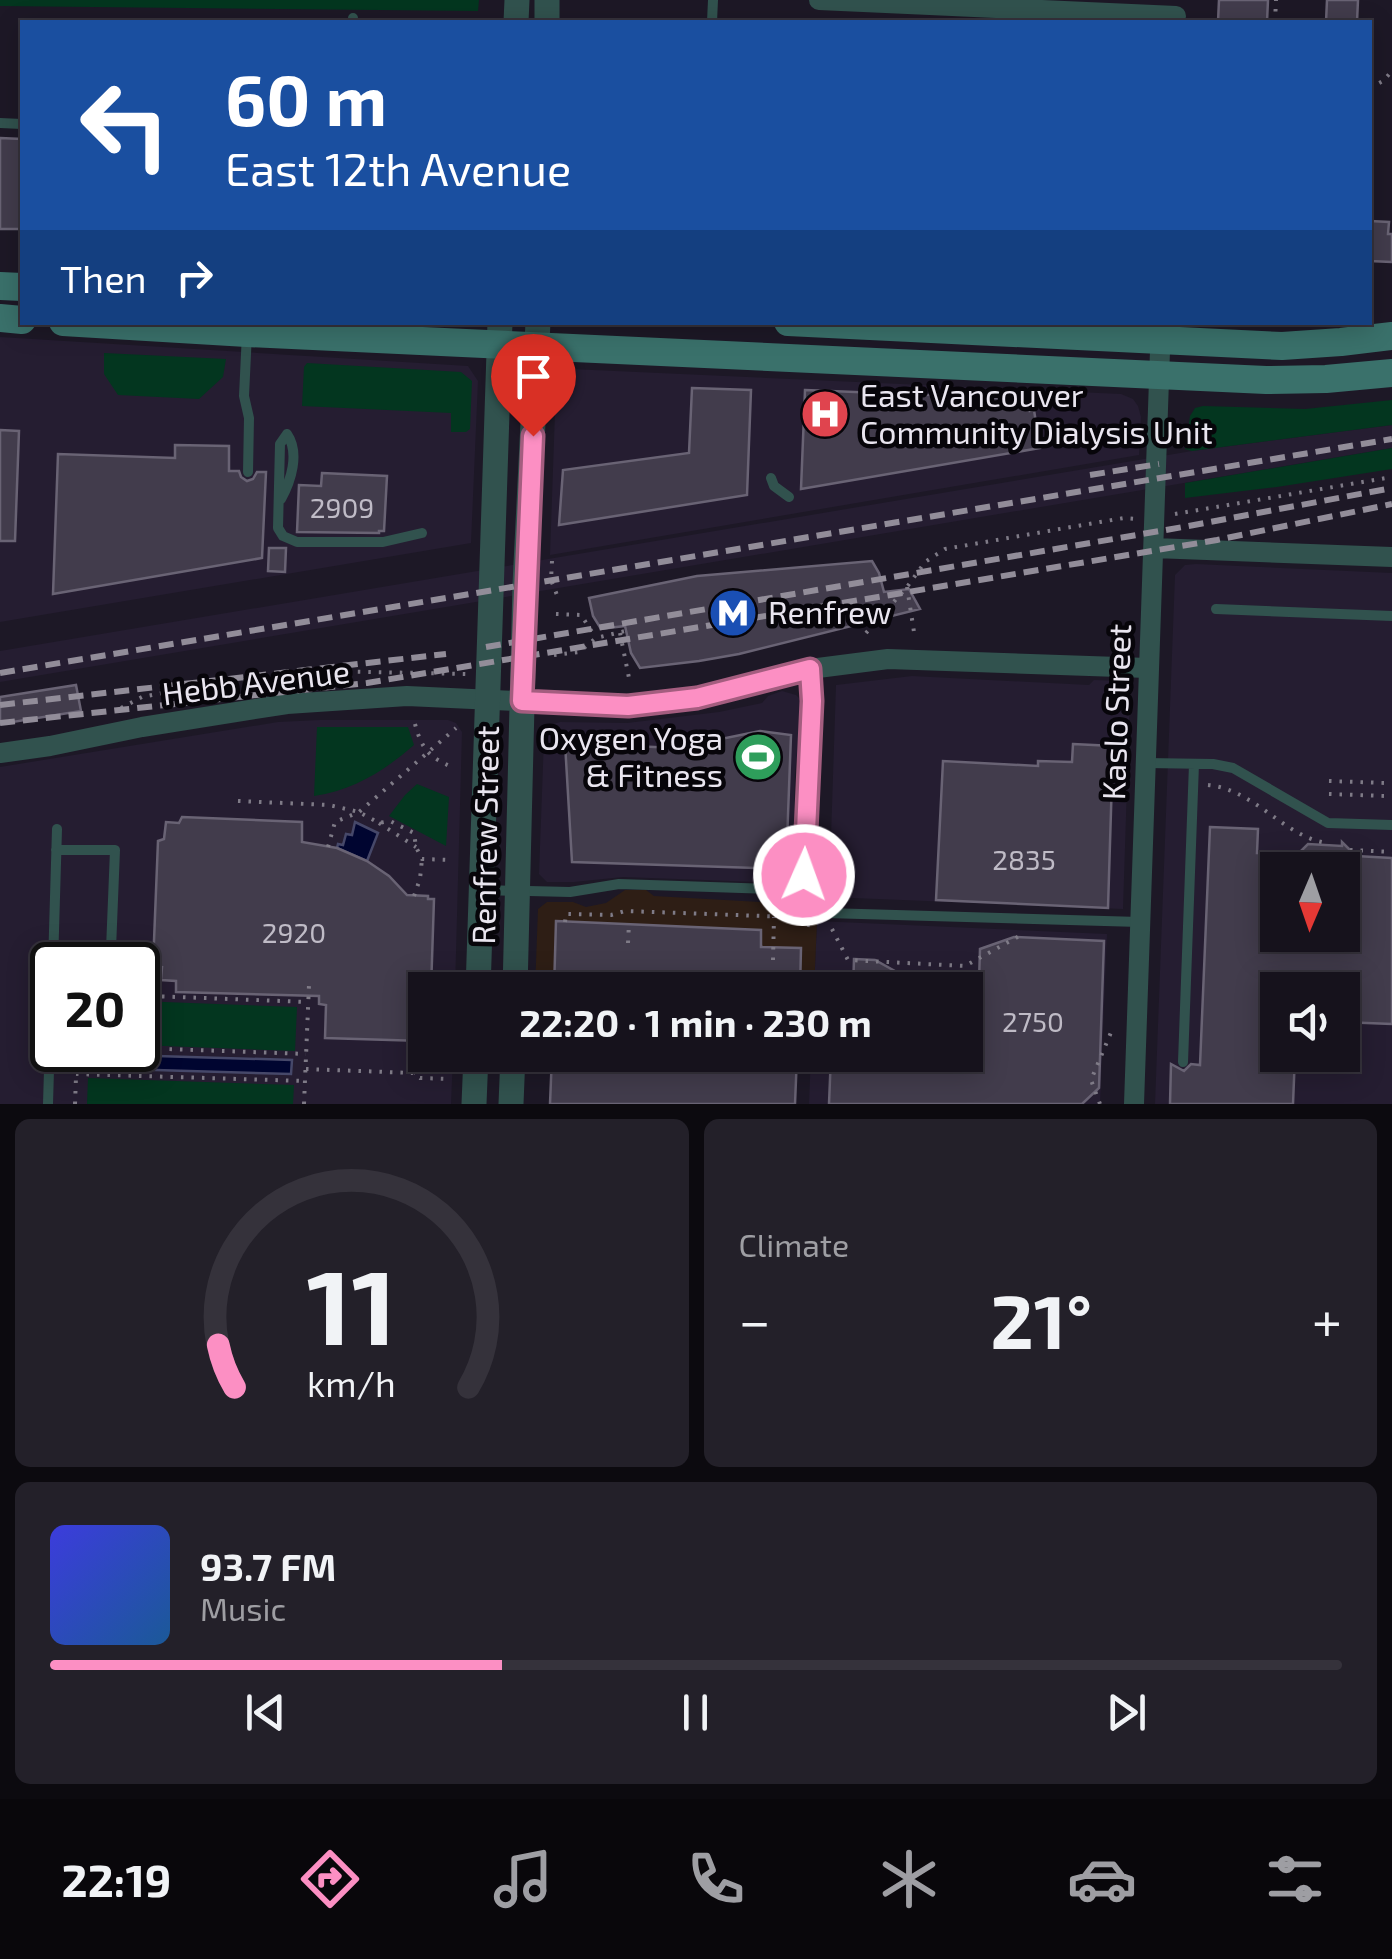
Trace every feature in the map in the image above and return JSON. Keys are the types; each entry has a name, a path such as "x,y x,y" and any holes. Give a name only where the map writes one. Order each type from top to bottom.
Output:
{"main road":[{"path":"113,325 247,333 537,334 1266,380 1392,373"},
{"path":"912,325 1161,331 1282,346 1389,337"}],"street":[{"path":"818,0 1176,13"},
{"name":"Kaslo Street","path":"1134,1104 1161,331"},
{"name":"Renfrew Street","path":"479,972 499,333"},
{"name":"Renfrew Street","path":"517,972 522,701 537,334"},
{"path":"1154,548 1392,557"},
{"name":"Hebb Avenue","path":"0,753 287,704 407,696 628,706 697,698 810,669 888,659 1148,668"},
{"path":"474,1104 475,1072"},
{"path":"511,1104 512,1072"}],"lane":[{"path":"247,333 244,396 249,418 248,472"},
{"path":"287,434 280,444 278,528 283,536 297,542 383,542 422,533"},
{"path":"771,478 774,486 789,497"},
{"path":"1216,609 1392,616"},
{"path":"810,669 804,890 812,906 826,912 1141,922"},
{"path":"1145,763 1234,768 1328,823 1392,825"},
{"path":"1184,1062 1194,764"},
{"path":"53,942 57,828"},
{"path":"56,850 115,850 111,942"},
{"path":"481,890 570,892 619,884 804,890"},
{"path":"48,1104 49,1072"}],"path":[{"path":"1372,87 1392,71"},
{"path":"1168,516 1392,477"},
{"path":"866,633 925,562 945,549 1124,518 1142,520"},
{"path":"552,556 551,580 556,595"},
{"path":"908,586 914,632"},
{"path":"556,614 581,616 596,638"},
{"path":"554,655 578,652 596,638 622,632 629,678"},
{"path":"415,724 427,753 454,768"},
{"path":"328,848 335,822 359,812 456,728"},
{"path":"1329,781 1385,782"},
{"path":"1208,785 1227,787 1315,842 1327,842"},
{"path":"1329,794 1385,796"},
{"path":"238,801 329,805 359,812 416,847"},
{"path":"379,823 390,821 414,833 422,859 414,896"},
{"path":"1350,850 1392,852"},
{"path":"422,859 450,860"},
{"path":"565,922 566,914 611,915 625,911 791,917 804,924 832,929 848,960 966,966 1024,934"},
{"path":"772,960 774,916"},
{"path":"628,943 629,922"},
{"path":"304,1104 309,985"},
{"path":"160,996 308,1002"},
{"path":"1100,1104 1091,1080 1112,1030"},
{"path":"160,1049 306,1054"},
{"path":"306,1069 413,1073 420,1078 449,1079"},
{"path":"76,1104 76,1074 305,1081"}],"shaded area":[{"path":"0,337 468,366 478,381 471,543 0,622"},
{"path":"563,371 1121,394 1138,406 1139,455 550,555 556,383"},
{"path":"1392,425 1392,448 0,682 0,651 1192,451"},
{"path":"1196,564 1392,573 1392,1104 1155,1104 1175,575 1185,565"},
{"path":"912,676 1089,685 1094,680 1119,681 1125,685 1130,693 1123,909 829,897 836,685"},
{"path":"782,691 800,699 801,710 790,879 782,883 623,877 547,882 539,874 544,738 550,725 627,723 719,712 762,703"},
{"path":"278,722 456,723 462,732 455,972 408,972 408,1072 452,1072 451,1104 0,1104 0,767"},
{"path":"625,890 646,890 654,896 760,902 766,896 784,896 793,901 799,912 817,921 815,972 536,972 538,909 547,902 573,902 586,907 606,903"},
{"path":"817,921 1107,934 1100,1104 809,1104 810,1072 983,1072 983,972 815,972"}],"green space":[{"path":"0,0 479,0 478,11 0,6"},
{"path":"104,353 226,359 223,377 199,399 118,395 104,374"},
{"path":"307,363 461,372 472,381 470,429 451,432 451,413 302,406"},
{"path":"1392,400 1392,425 1185,449 1190,416 1195,408 1203,406 1305,409"},
{"path":"1392,448 1392,469 1185,498 1185,483"},
{"path":"317,727 408,727 414,745 368,778 314,796"},
{"path":"417,784 449,797 446,846 389,816"},
{"path":"160,1002 297,1007 295,1051 160,1046"},
{"path":"88,1078 294,1085 293,1104 87,1104"}],"water":[{"path":"355,822 378,833 367,861 337,848 338,844 343,845 346,834 352,835"},
{"path":"160,1056 292,1060 291,1074 160,1070"}],"building":[{"path":"1219,0 1268,0 1267,20 1218,20"},
{"path":"1327,0 1358,0 1357,20 1326,20"},
{"path":"0,138 20,139 20,229 0,229"},
{"path":"1372,221 1389,222 1392,262 1372,261"},
{"path":"692,388 751,390 747,495 559,525 563,470 689,453"},
{"path":"805,390 1030,399 1040,448 801,489"},
{"path":"0,430 19,431 15,541 0,541"},
{"path":"175,445 229,446 229,471 239,471 247,481 257,472 266,472 262,558 53,594 58,454 175,458"},
{"path":"322,473 387,476 384,531 297,532 299,485 321,486"},
{"path":"269,548 286,548 285,572 268,571"},
{"path":"872,561 884,592 909,589 920,609 699,661 640,668 631,653 625,626 601,629 589,598 697,576"},
{"path":"76,685 81,711 0,724 0,697"},
{"path":"760,731 791,735 786,869 572,862 565,743 677,748"},
{"path":"1073,744 1113,746 1108,908 936,900 943,761 1038,766 1038,761 1072,762"},
{"path":"182,817 302,822 302,842 337,848 367,861 407,895 434,899 432,972 408,972 408,1041 325,1038 326,1005 319,1004 319,996 176,992 176,981 161,980 160,942 154,942 158,841 164,839 166,822 179,823"},
{"path":"1210,827 1258,829 1260,952 1360,952 1360,856 1392,858 1392,1024 1360,1023 1360,972 1260,972 1260,1072 1294,1072 1293,1104 1170,1104 1171,1064 1184,1071 1191,1064 1200,1065"},
{"path":"1342,842 1352,852 1300,852 1308,844 1342,846"},
{"path":"556,921 761,930 761,947 801,948 800,972 555,972"},
{"path":"1014,937 1104,941 1099,1088 1082,1104 829,1104 830,1072 983,1072 980,949"},
{"path":"854,959 875,960 897,972 854,972"},
{"path":"551,1072 796,1072 795,1104 550,1104"}],"railway":[{"path":"0,673 1392,439"},
{"path":"1090,475 1159,464"},
{"path":"486,647 1392,488"},
{"path":"0,723 367,683 1217,540 1392,504"},
{"path":"0,705 446,654"}],"place":[{"name":"East Vancouver Community Dialysis Unit","path":"825,414"},
{"name":"Renfrew","path":"733,613"},
{"name":"Oxygen Yoga & Fitness","path":"758,757"}],"route":[{"path":"533,436 522,701 628,706 697,698 810,669 804,875"}]}
